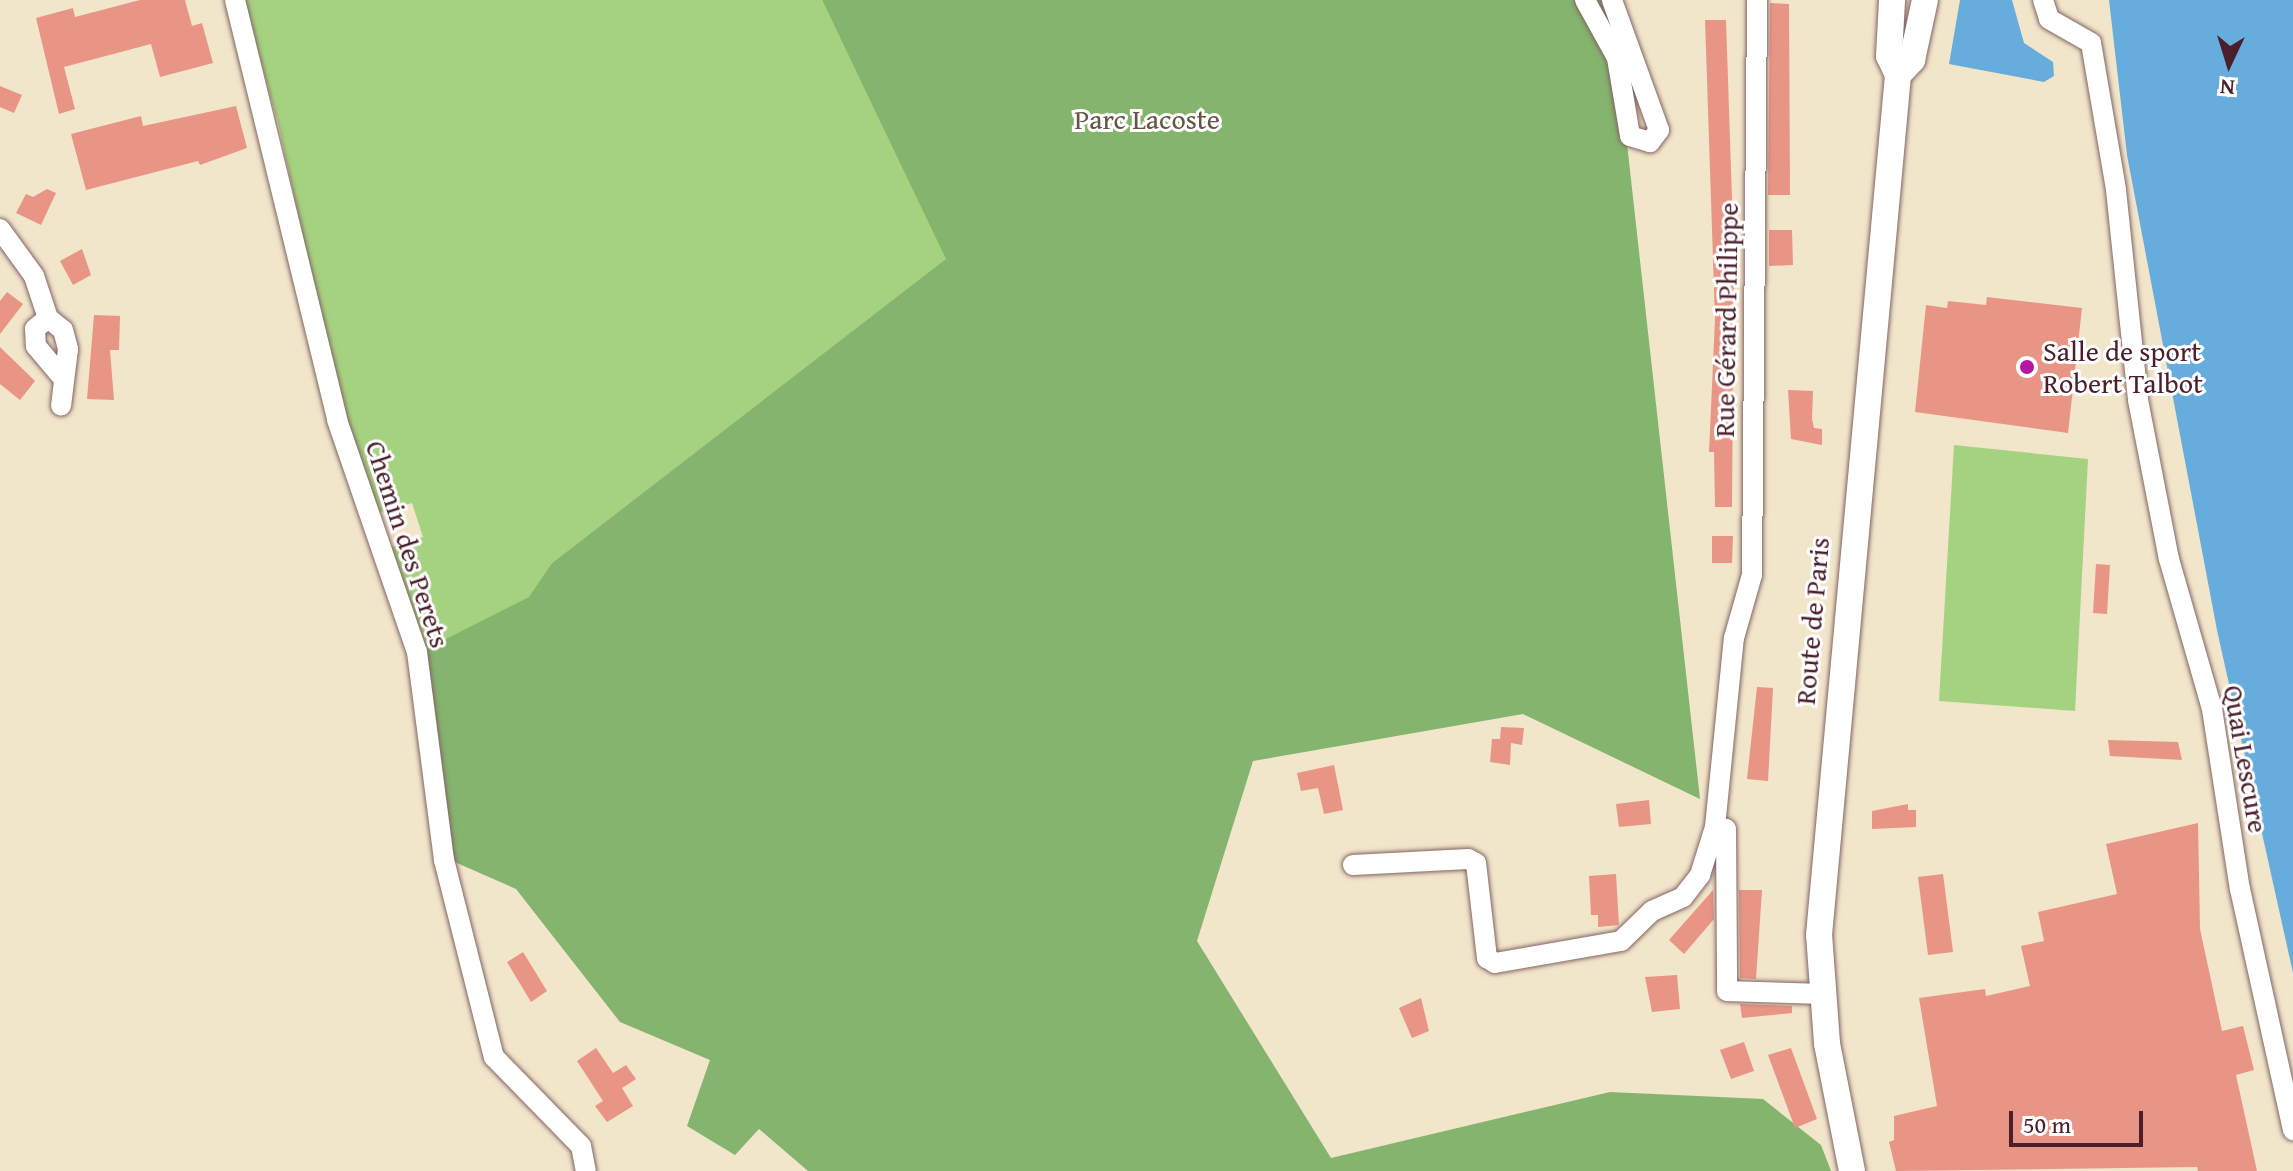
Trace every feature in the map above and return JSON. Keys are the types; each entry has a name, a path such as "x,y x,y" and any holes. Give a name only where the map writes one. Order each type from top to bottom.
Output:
{"main road":[{"name":"Route de Paris","path":"1852,1171 1822,994 1819,935 1827,802 1898,75 1889,56 1892,0"},
{"name":"Route de Paris","path":"1898,75 1912,60 1925,0"}],"street":[{"name":"Chemin des Perets","path":"235,0 337,420 417,652 444,860 494,1057 581,1146 586,1171"},
{"path":"1585,0 1617,58 1630,136 1650,142 1659,130 1612,0"},
{"name":"Rue Gérard Philippe","path":"1715,827 1734,638 1752,575 1757,0"},
{"name":"Quai Lescure","path":"2043,0 2049,19 2091,43 2116,190 2138,400 2169,559 2212,709 2240,889 2293,1130"},
{"path":"0,229 34,276 48,318 63,330 68,349 61,376 61,406"},
{"path":"48,318 35,329 36,346 61,376"},
{"path":"1353,865 1468,859 1476,863 1487,958 1495,963 1621,941 1652,911 1683,897 1700,875 1715,827 1726,829 1727,991 1822,994"}],"green space":[{"path":"244,0 822,0 947,259 552,563 530,597 416,654 386,549 423,537 412,503 374,514 341,409 279,127"},
{"name":"Parc Lacoste","path":"822,0 1611,0 1700,799 1523,714 1253,761 1197,941 1331,1158 1610,1092 1763,1099 1821,1145 1831,1171 808,1171 759,1129 735,1155 687,1126 710,1060 620,1022 516,889 441,856 416,654 529,597 552,563 946,259"},
{"path":"1954,445 2088,459 2075,711 1939,701"}],"water":[{"path":"1960,0 2012,0 2024,43 2053,62 2054,76 2044,82 1949,64"},
{"path":"2109,0 2293,0 2293,973 2217,630 2127,155"}],"building":[{"path":"140,0 185,0 192,26 202,23 213,63 160,77 151,44 64,67 75,109 59,114 36,18 73,8 75,17"},
{"path":"1770,3 1789,4 1790,195 1768,195"},
{"path":"1705,20 1726,20 1734,258 1732,507 1715,507 1714,452 1709,452 1715,319"},
{"path":"0,86 22,95 14,113 0,107"},
{"path":"236,106 247,148 200,165 198,161 86,190 71,134 141,116 143,126"},
{"path":"47,189 56,193 41,225 16,213 26,194 33,197"},
{"path":"1769,230 1792,230 1793,265 1769,266"},
{"path":"82,249 91,275 73,285 60,261"},
{"path":"7,292 23,304 0,334 0,301"},
{"name":"Salle de sport Robert Talbot","path":"1987,297 2082,308 2068,433 1915,412 1926,305 1947,308 1948,301 1986,305"},
{"path":"94,315 120,316 119,350 110,350 114,400 87,399"},
{"path":"0,347 35,381 20,400 0,384"},
{"path":"1788,390 1813,391 1812,419 1814,428 1822,429 1822,445 1791,439"},
{"path":"1712,536 1733,536 1732,563 1712,563"},
{"path":"2096,564 2110,565 2107,614 2093,613"},
{"path":"1757,687 1773,688 1768,781 1747,779"},
{"path":"1501,727 1524,728 1522,745 1511,743 1510,765 1490,762 1492,739 1500,739"},
{"path":"2108,740 2178,742 2182,760 2110,756"},
{"path":"1334,765 1343,810 1324,814 1318,788 1301,791 1297,773"},
{"path":"1649,800 1651,824 1619,827 1616,804"},
{"path":"1908,804 1908,810 1916,810 1916,827 1872,829 1872,811"},
{"path":"2198,823 2200,929 2222,1031 2243,1026 2254,1070 2236,1075 2257,1171 2198,1171 2197,1167 1896,1171 1889,1142 1894,1140 1894,1116 1937,1106 1919,998 1985,989 1986,996 2030,986 2021,946 2044,941 2038,912 2117,894 2106,844"},
{"path":"1616,874 1619,925 1598,927 1598,915 1591,915 1589,876"},
{"path":"1943,874 1953,952 1928,955 1918,877"},
{"path":"1713,890 1714,919 1684,954 1669,940"},
{"path":"1739,890 1762,890 1756,979 1740,978"},
{"path":"523,952 547,991 531,1002 507,962"},
{"path":"1677,975 1680,1009 1652,1012 1645,977"},
{"path":"1421,998 1429,1031 1412,1038 1399,1008"},
{"path":"1740,1004 1792,1006 1792,1013 1742,1018"},
{"path":"1744,1042 1754,1071 1731,1079 1720,1050"},
{"path":"596,1048 613,1073 626,1065 636,1079 622,1088 633,1106 607,1122 595,1106 603,1101 577,1061"},
{"path":"1791,1048 1817,1119 1795,1128 1768,1055"}],"place":[{"name":"Salle de sport Robert Talbot","path":"2027,367"}]}
